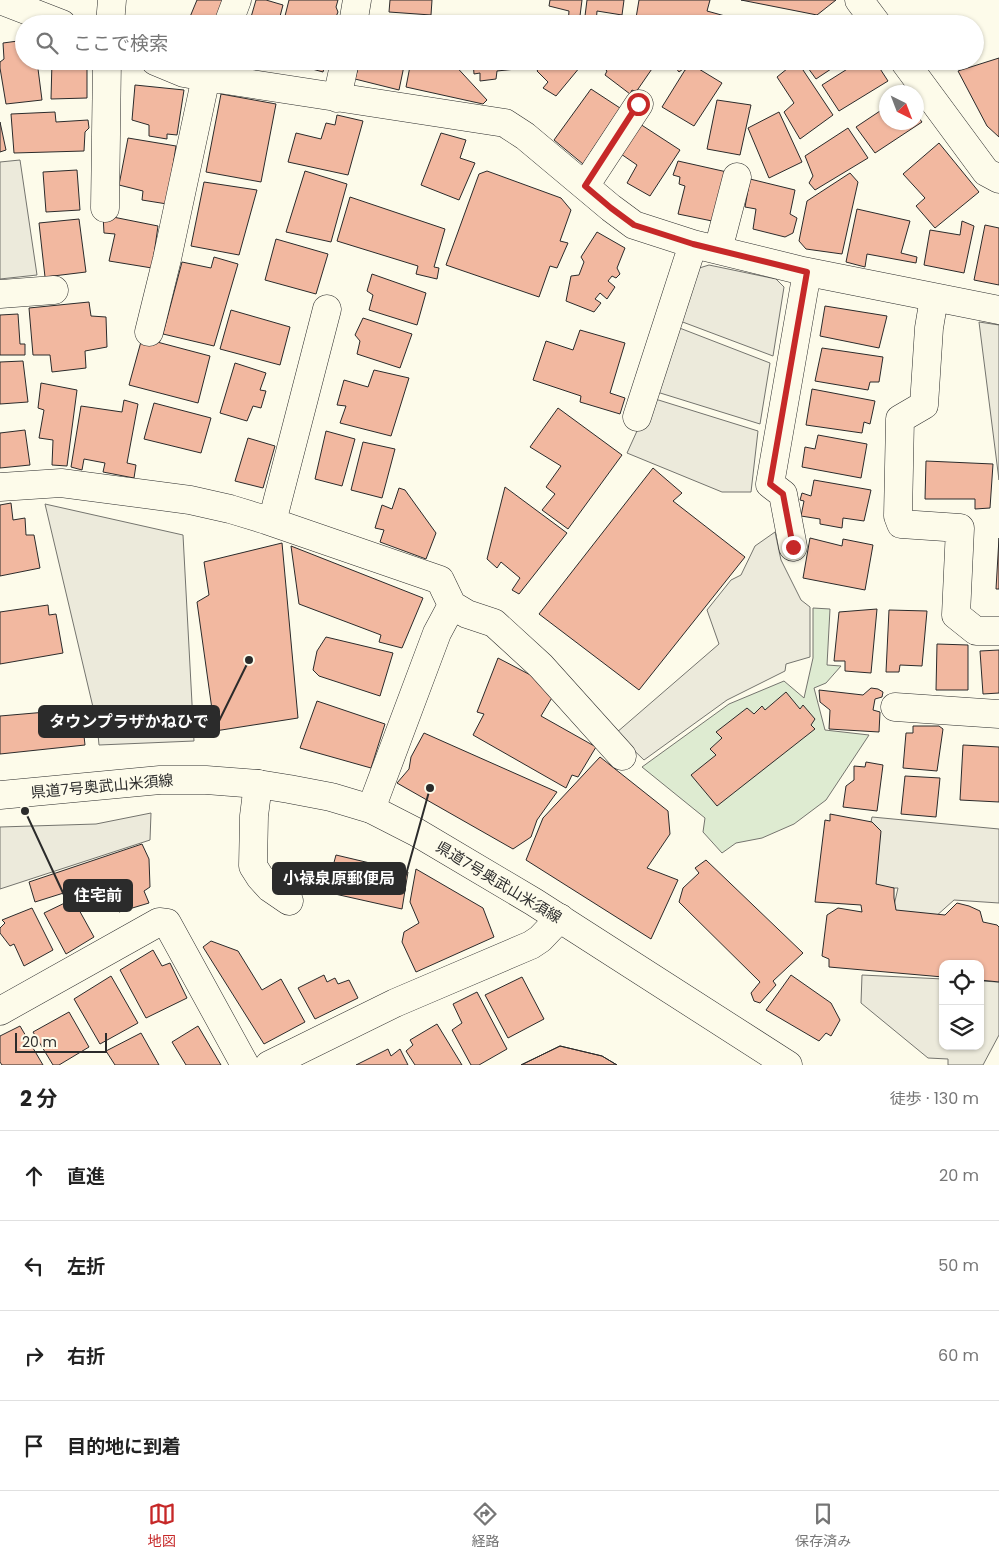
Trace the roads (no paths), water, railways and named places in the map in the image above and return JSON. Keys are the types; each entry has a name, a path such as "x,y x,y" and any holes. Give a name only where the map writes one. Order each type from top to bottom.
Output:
{"street":[{"path":"0,0 39,15"},
{"path":"111,15 112,0"},
{"path":"231,15 237,0"},
{"path":"354,15 357,0"},
{"path":"859,0 870,15"},
{"path":"105,208 107,70"},
{"path":"177,70 184,73 204,70"},
{"path":"149,332 210,70"},
{"path":"214,70 337,98 504,123 525,136 634,225 705,247 807,272 999,310"},
{"path":"337,98 343,70"},
{"path":"911,70 986,172 999,179"},
{"path":"585,186 638,104"},
{"path":"637,417 705,247 737,177"},
{"path":"793,547 783,494 770,484 807,272"},
{"path":"0,294 54,290"},
{"path":"934,298 929,328 924,405 900,419 898,516 901,524 960,528 956,615 976,631 999,631"},
{"path":"272,522 327,308"},
{"path":"0,487 61,483 190,500 272,522 440,580 452,605 467,614 494,623 541,666 622,756"},
{"path":"371,809 437,632 452,605"},
{"path":"895,707 999,714"},
{"name":"県道7号奥武山米須線","path":"0,795 160,780 206,780 258,784 331,797 371,809 416,832 560,918 788,1065"},
{"path":"258,784 254,816 253,866 270,888 289,901"},
{"path":"269,1065 395,1004 530,945 540,939 560,918"},
{"path":"0,1011 159,922 167,924 245,1065"}],"place":[{"name":"タウンプラザかねひで","path":"249,660"},
{"name":"小禄泉原郵便局","path":"430,788"},
{"name":"住宅前","path":"25,811"}]}
